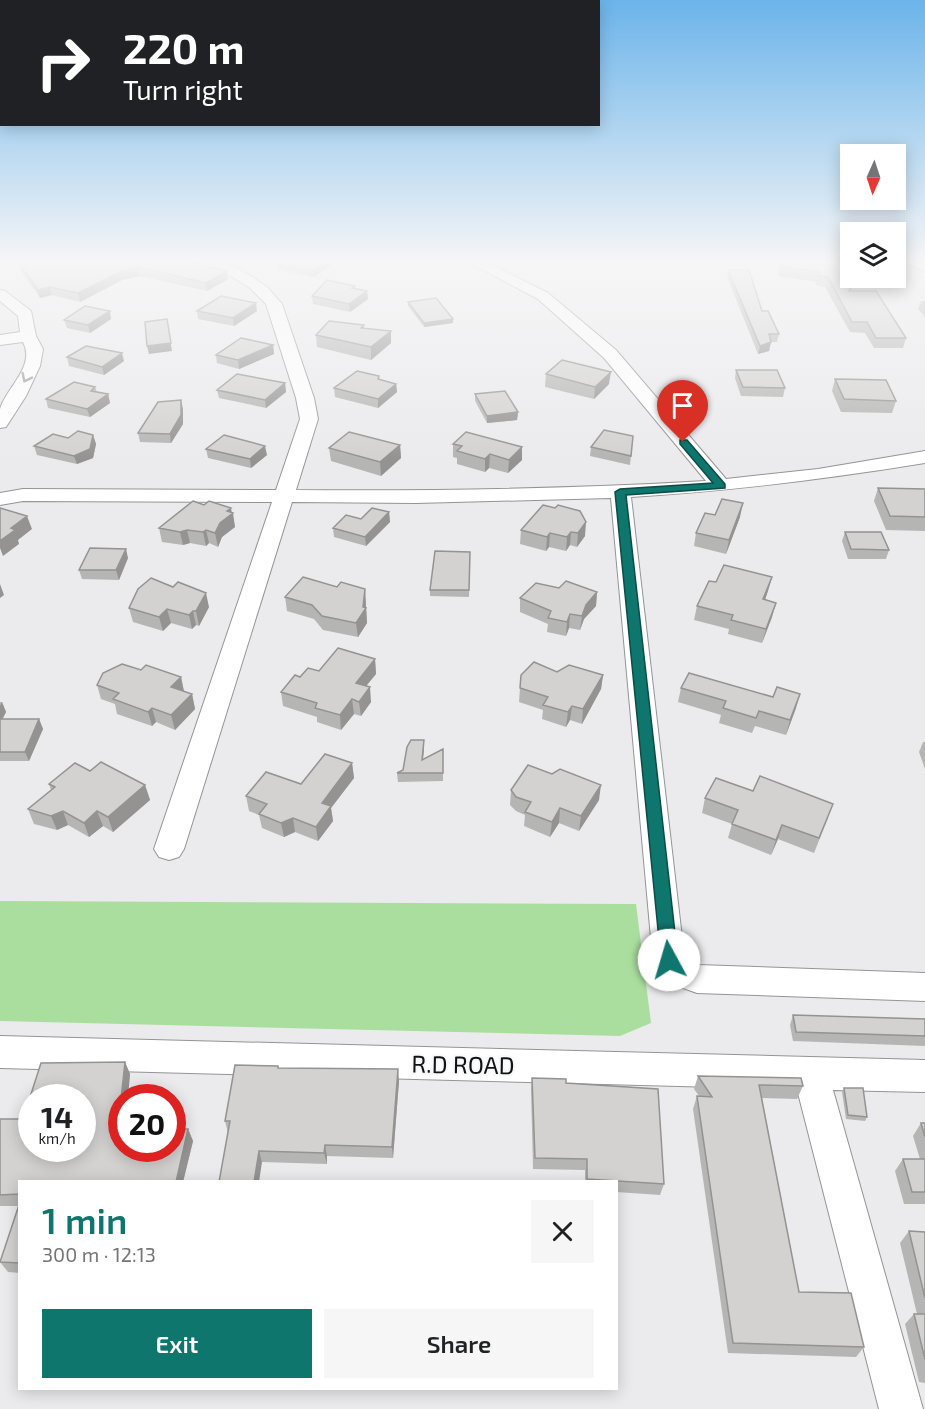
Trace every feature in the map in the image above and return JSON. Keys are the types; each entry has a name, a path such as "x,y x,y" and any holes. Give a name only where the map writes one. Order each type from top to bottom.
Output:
{"street":[{"path":"0,423 32,366 35,349 28,336 27,328"},
{"path":"169,849 282,496 308,426 309,413 305,398 281,328"},
{"path":"582,328 610,354 722,486"},
{"path":"0,340 28,336"},
{"path":"0,500 23,495 416,498 620,492 722,486 818,475 925,457"},
{"path":"0,489 23,495"},
{"path":"620,492 669,960 679,972 697,980 925,987"},
{"name":"R.D ROAD","path":"0,1052 925,1076"},
{"path":"810,1072 900,1409"}],"green space":[{"path":"0,901 636,904 651,1023 620,1036 0,1021"}],"building":[{"path":"145,328 168,328 171,343 147,346"},
{"path":"323,328 361,328 391,331 371,347 316,335"},
{"path":"752,328 776,328 779,334 769,334 771,342 760,346"},
{"path":"870,328 899,328 906,338 876,338"},
{"path":"241,338 273,345 238,360 216,355"},
{"path":"86,346 122,353 102,367 67,357"},
{"path":"562,360 611,372 595,387 546,374"},
{"path":"736,370 777,370 785,388 743,387"},
{"path":"357,371 379,376 378,379 396,384 378,399 334,388"},
{"path":"237,374 285,383 265,400 217,390"},
{"path":"835,379 886,380 896,401 844,399"},
{"path":"74,382 95,387 91,391 108,394 87,409 46,399"},
{"path":"505,391 518,412 487,416 475,394"},
{"path":"181,400 181,415 170,434 138,433 158,402"},
{"path":"604,430 633,436 631,456 591,447"},
{"path":"78,431 93,435 90,449 74,456 34,446 53,434 68,438"},
{"path":"349,432 400,445 380,462 329,448"},
{"path":"466,432 522,447 509,460 490,454 485,459 457,451 462,446 453,444"},
{"path":"224,435 265,446 250,459 206,449"},
{"path":"878,488 925,489 925,517 890,516"},
{"path":"722,499 743,503 729,540 696,533 705,513 715,515"},
{"path":"193,501 204,505 209,501 231,508 227,511 233,513 220,523 215,533 206,530 180,532 159,528"},
{"path":"543,505 555,508 558,505 580,511 586,522 578,533 571,532 567,537 550,533 547,537 521,530"},
{"path":"0,508 27,516 11,528 15,530 0,541"},
{"path":"372,508 389,512 365,537 333,528 346,515 361,519"},
{"path":"845,532 881,532 889,550 851,549"},
{"path":"90,548 126,549 116,570 79,570"},
{"path":"435,551 470,552 469,590 430,590"},
{"path":"724,565 772,577 763,599 776,603 766,629 731,620 733,615 697,606 709,581 716,582"},
{"path":"303,577 337,587 341,582 365,589 363,607 366,608 356,623 322,616 312,605 285,597"},
{"path":"151,578 173,587 178,582 206,593 196,611 189,615 167,609 159,617 129,608 138,589"},
{"path":"566,581 597,592 586,605 582,616 570,614 567,622 548,618 551,611 520,598 536,583 559,588"},
{"path":"338,648 375,659 356,683 370,687 359,702 352,699 340,715 315,708 317,703 281,692 295,675 300,677 308,668 319,671"},
{"path":"534,662 557,672 569,665 603,675 583,709 572,706 568,712 543,705 548,697 520,688 521,675"},
{"path":"122,664 141,670 146,665 181,677 171,687 192,694 171,715 152,708 148,712 113,699 119,693 97,685 103,673"},
{"path":"689,673 773,697 777,687 800,694 790,720 759,711 756,718 723,708 726,701 681,688"},
{"path":"0,719 39,719 25,752 0,752"},
{"path":"411,740 424,740 422,760 443,749 443,773 397,773 403,770 407,747"},
{"path":"325,754 352,763 322,803 331,806 316,827 293,818 281,823 259,814 267,804 246,796 266,772 301,784"},
{"path":"101,762 145,785 108,817 97,811 84,823 63,811 51,816 28,809 55,787 49,784 75,763 90,771"},
{"path":"528,765 552,774 560,769 601,785 581,816 560,808 552,822 525,812 531,802 516,797 511,790"},
{"path":"760,776 833,804 819,838 782,825 776,840 732,824 738,810 705,798 716,778 753,791"},
{"path":"793,1015 925,1019 925,1036 796,1032"},
{"path":"125,1062 123,1084 108,1084 108,1162 181,1162 176,1180 18,1180 18,1194 0,1195 0,1119 18,1119 18,1162 96,1162 96,1084 34,1084 41,1063"},
{"path":"235,1065 278,1066 278,1068 398,1069 392,1147 325,1145 324,1153 259,1151 254,1180 219,1180 230,1121 225,1121"},
{"path":"698,1076 801,1078 803,1086 759,1085 799,1292 851,1293 864,1347 733,1343 697,1096 712,1097"},
{"path":"532,1078 566,1079 566,1083 658,1089 664,1184 587,1179 587,1159 535,1158"},
{"path":"844,1088 863,1088 867,1117 848,1115"},
{"path":"921,1123 925,1123 925,1137"},
{"path":"903,1159 925,1159 925,1192 912,1192"},
{"path":"18,1208 18,1263 0,1262"},
{"path":"909,1231 925,1232 925,1298"},
{"path":"914,1314 925,1314 925,1359"}],"route":[{"path":"669,960 620,492 722,486 683,442"}]}
